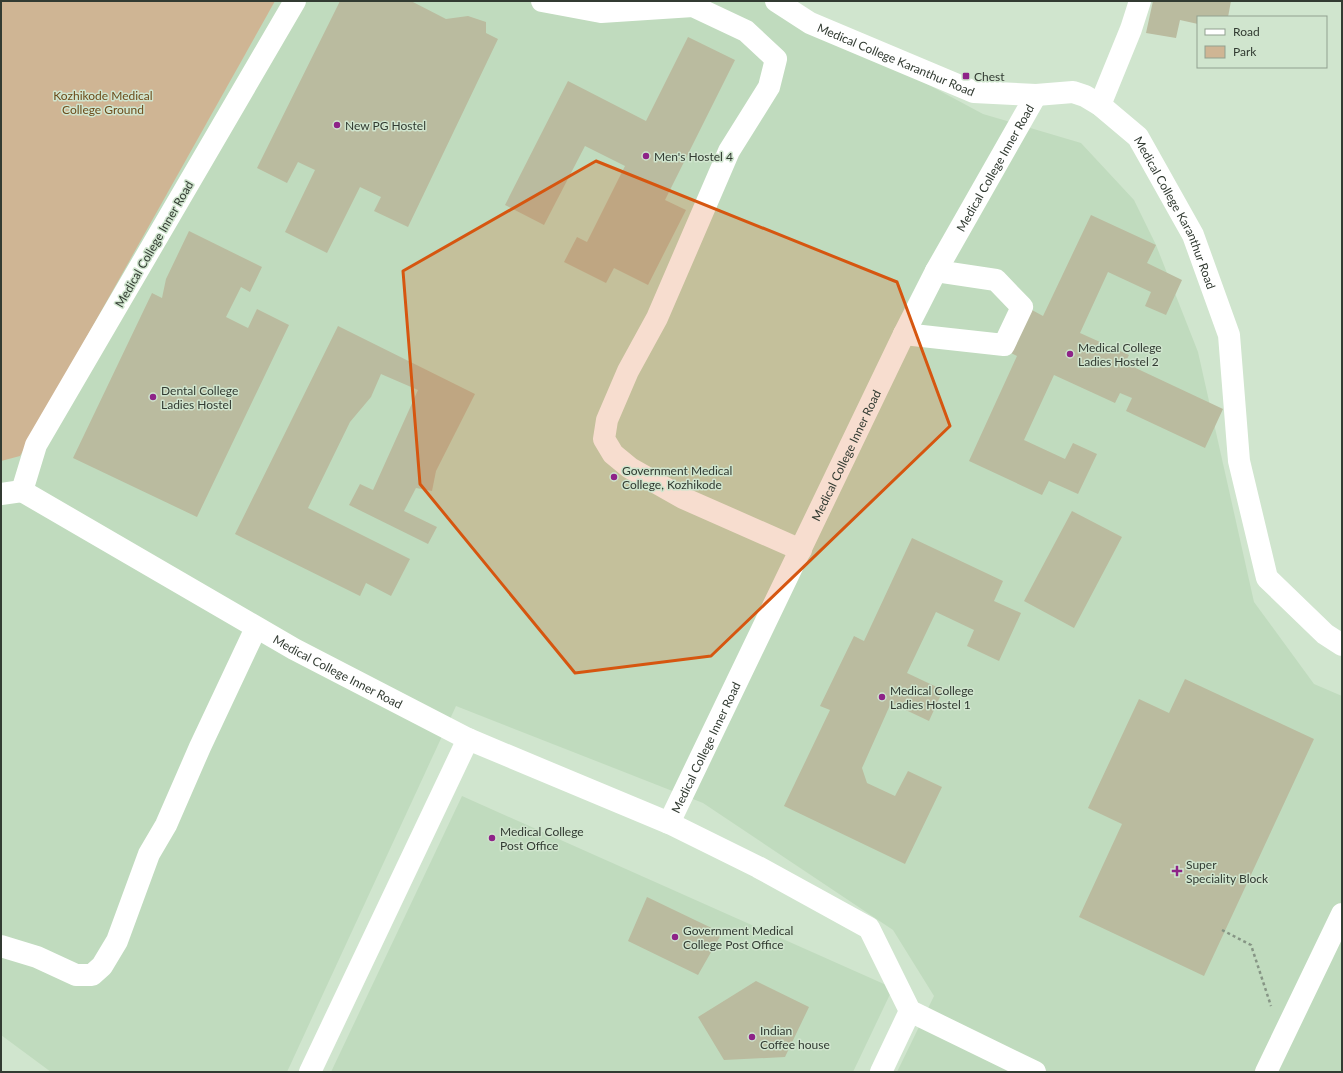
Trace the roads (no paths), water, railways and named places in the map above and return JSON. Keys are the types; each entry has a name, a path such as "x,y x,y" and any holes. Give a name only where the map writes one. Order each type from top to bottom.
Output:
{"street":[{"name":"Medical College Inner Road","path":"294,1 36,445 11,493 256,628 468,739 669,823 758,867 870,928 910,1011"},
{"path":"542,1 601,12 693,6 746,31 776,59 769,87 729,151 657,318 628,371 607,420 604,439 613,454 630,468 683,498 801,550"},
{"name":"Medical College Karanthur Road","path":"776,1 810,23 974,92 1036,95 1073,92 1085,96 1100,105 1138,137 1193,235 1229,335 1239,461 1267,578 1325,634 1342,645"},
{"path":"1100,105 1131,29 1140,1"},
{"name":"Medical College Inner Road","path":"669,823 904,334 936,271 1036,95"},
{"path":"904,334 1004,346 1022,307 996,280 936,271"},
{"path":"1,946 37,957 76,975 92,975 102,966 117,941 149,854 166,825 200,747 256,628"},
{"path":"310,1072 468,739"},
{"path":"1266,1072 1342,914"},
{"path":"881,1072 910,1011 1035,1072"}],"place":[{"name":"Chest","path":"966,76"},
{"name":"New PG Hostel","path":"337,125"},
{"name":"Men's Hostel 4","path":"646,156"},
{"name":"Medical College Ladies Hostel 2","path":"1070,354"},
{"name":"Dental College Ladies Hostel","path":"153,397"},
{"name":"Government Medical College, Kozhikode","path":"614,477"},
{"name":"Medical College Ladies Hostel 1","path":"882,697"},
{"name":"Medical College Post Office","path":"492,838"},
{"name":"Super Speciality Block","path":"1177,871"},
{"name":"Government Medical College Post Office","path":"675,937"},
{"name":"Indian Coffee house","path":"752,1037"}],"park label":[{"name":"Kozhikode Medical College Ground","path":"103,102"}]}
